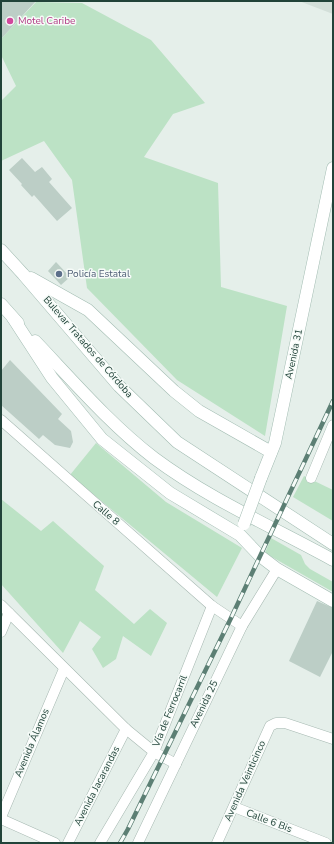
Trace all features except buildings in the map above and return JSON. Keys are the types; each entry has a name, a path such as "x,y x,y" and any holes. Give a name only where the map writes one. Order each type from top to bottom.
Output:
{"main road":[{"name":"Avenida 31","path":"242,530 271,452 276,444 333,168"},
{"name":"Bulevar Tratados de Córdoba","path":"1,250 119,386 177,442 317,535 333,544"},
{"path":"23,274 88,310 180,396 199,411 271,452"},
{"path":"1,304 107,417 154,458 206,492 333,560"},
{"path":"13,318 52,378 102,438 170,494 242,530 260,556 277,569 333,601"},
{"name":"Bulevar Tratados de Córdoba","path":"317,535 333,539"},
{"path":"312,548 333,569"}],"street":[{"name":"Calle 8","path":"1,420 212,606"},
{"path":"311,478 333,425"},
{"name":"Avenida 25","path":"138,843 242,626 277,569"},
{"path":"1,605 126,730 154,752 176,764"},
{"path":"212,606 242,626"},
{"name":"Vía de Ferrocarril","path":"100,843 154,752 212,606"},
{"path":"1,632 9,613"},
{"name":"Avenida Álamos","path":"1,818 64,669"},
{"name":"Avenida Veinticinco","path":"217,843 270,726 276,723 285,724 333,739"},
{"name":"Avenida Jacarandas","path":"68,843 126,730"},
{"name":"Calle 6 Bis","path":"234,807 326,843"},
{"path":"1,818 55,843"}],"shaded area":[{"path":"299,1 333,1 333,14"}],"green space":[{"path":"36,2 82,3 151,40 205,103 173,114 144,157 218,183 221,287 287,306 265,436 177,380 87,288 72,180 44,141 1,161 1,101 16,86 1,55 1,39"},
{"path":"96,443 166,502 242,548 217,597 70,475"},
{"path":"304,476 333,490 333,521 293,497"},
{"path":"1,499 41,531 53,521 104,566 95,590 134,624 150,609 167,623 151,656 123,636 116,659 103,668 92,649 101,637 80,621 63,653 1,584"},
{"path":"271,538 301,555 305,564 310,569 333,582 333,592 265,553"}],"railway":[{"path":"120,843 231,618 333,401"}],"place":[{"name":"Motel Caribe","path":"10,21"},
{"name":"Policía Estatal","path":"59,274"}]}
